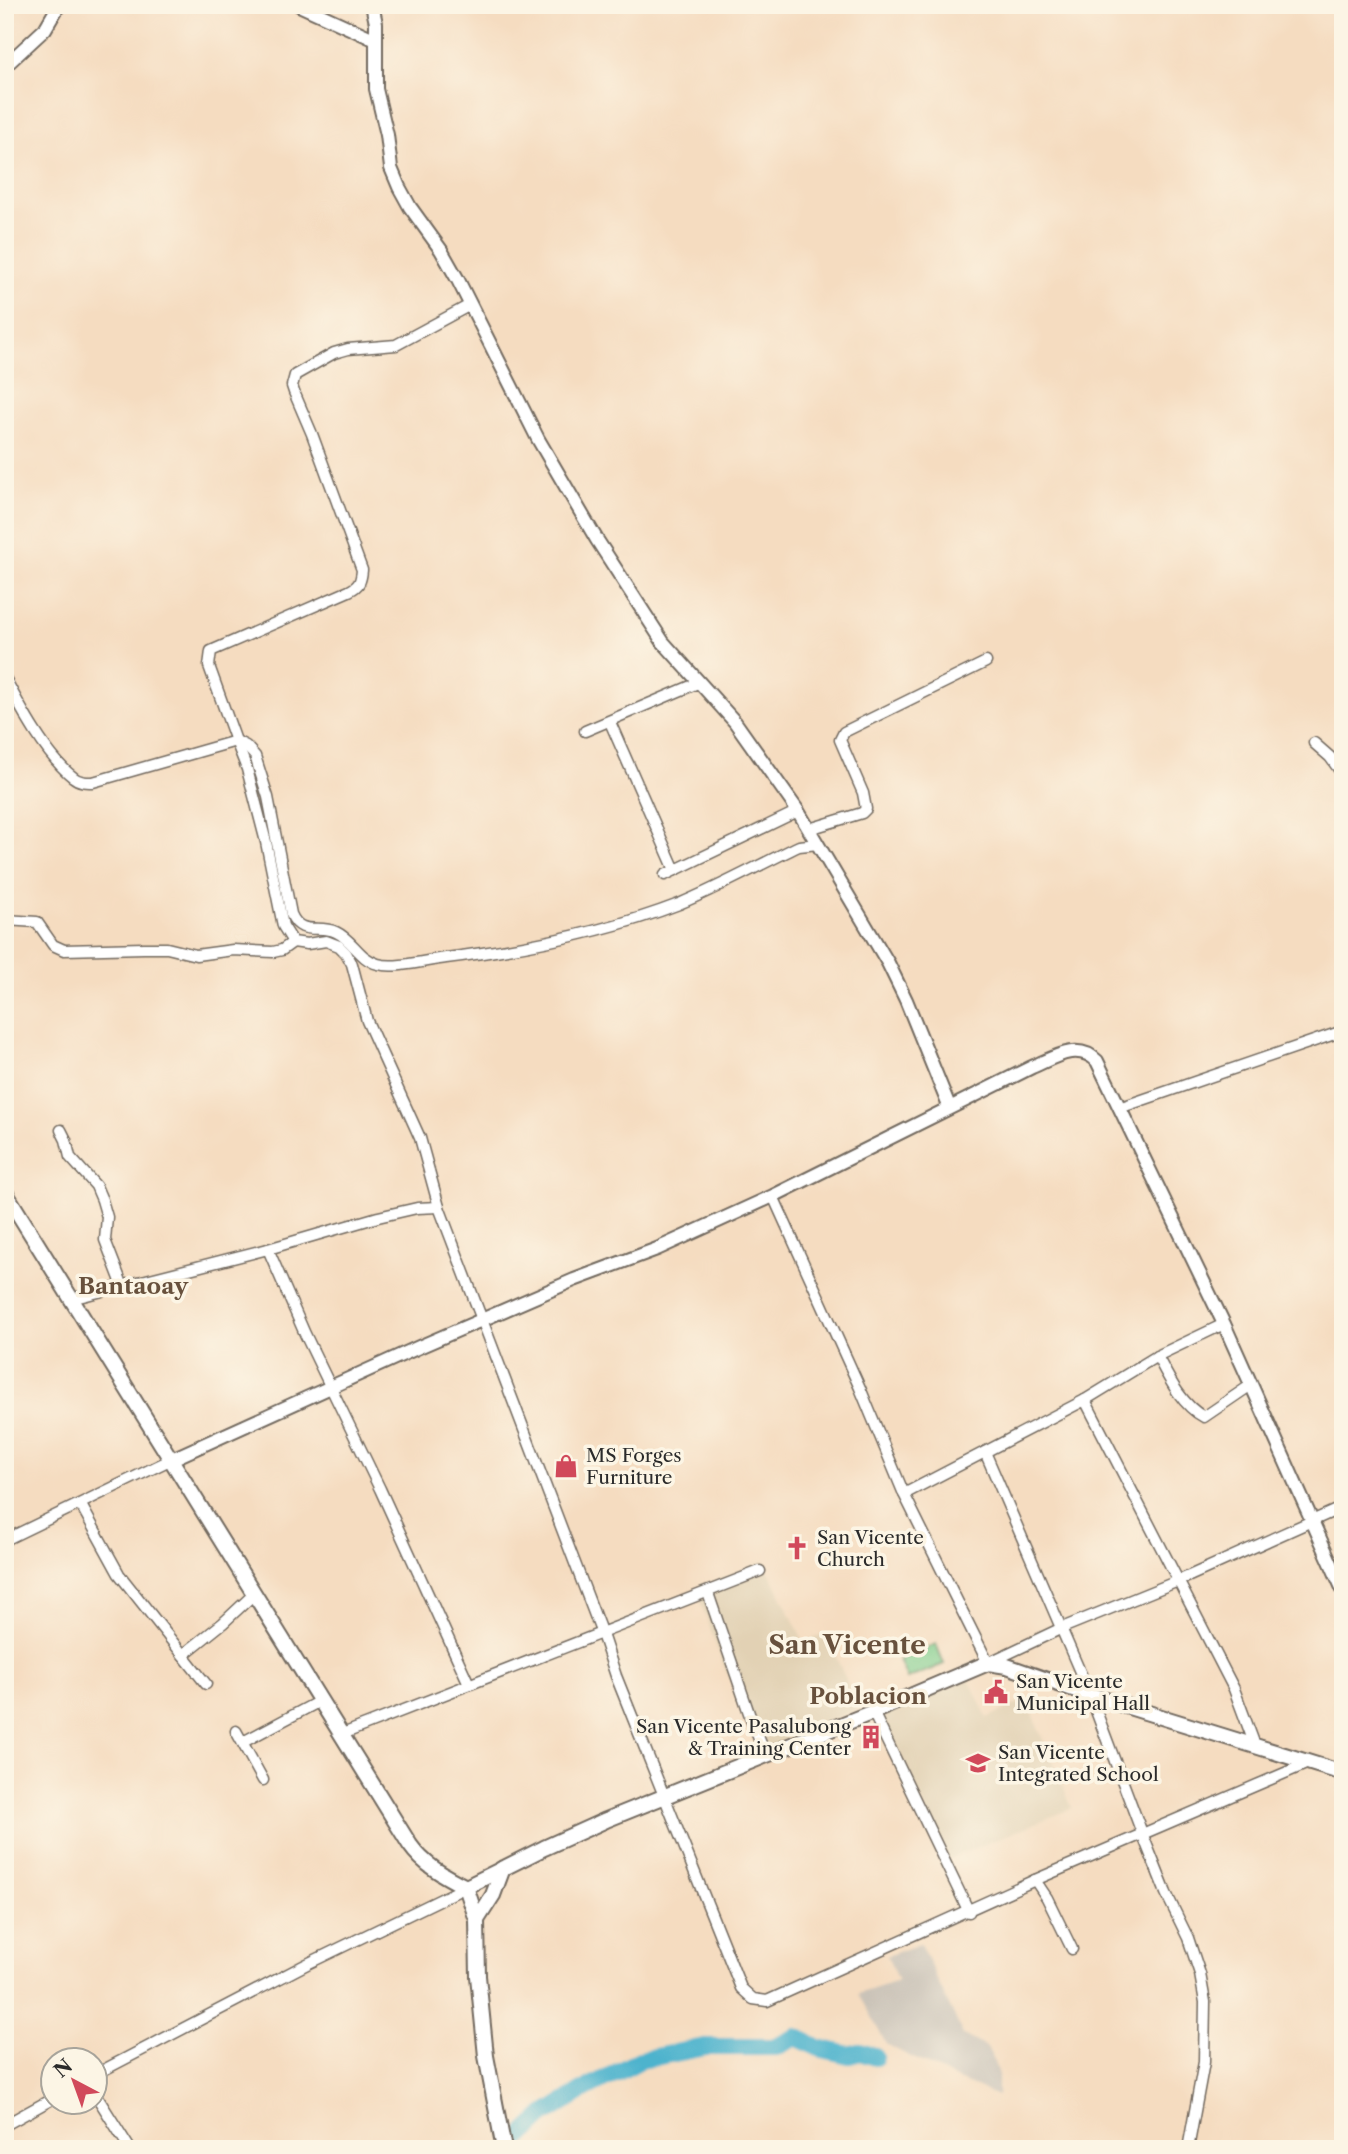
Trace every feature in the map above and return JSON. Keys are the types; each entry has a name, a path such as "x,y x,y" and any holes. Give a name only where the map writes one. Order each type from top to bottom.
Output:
{"main road":[{"path":"5,1192 418,1856 443,1875 466,1887 477,1920 478,1976 486,2056 504,2149"},
{"path":"466,1887 606,1820 988,1663 1007,1666 1306,1764 1343,1773"},
{"path":"477,1920 493,1895 503,1868"}],"street":[{"path":"5,66 45,29 59,5"},
{"path":"299,5 376,40"},
{"path":"372,5 376,23 376,89 387,135 391,168 410,207 458,279 538,439 597,540 663,642 735,722 818,844 888,963 949,1106"},
{"path":"470,305 396,345 348,349 334,353 295,375 292,386 362,570 362,579 349,591 211,651 209,666 247,769 267,842 283,926 293,942 307,944 326,941 339,946 352,964 368,1021 420,1138 439,1207 616,1676 741,1988 754,1999 767,2001 1035,1880 1306,1764"},
{"path":"809,829 862,813 866,808 863,793 840,740 841,734 986,662"},
{"path":"5,678 35,733 63,767 81,782 93,782 236,741 246,746 255,756 265,787 290,914 294,922 304,929 334,932 344,936 366,960 385,966 498,951 597,931 680,903 799,846 818,844"},
{"path":"586,732 698,683"},
{"path":"610,722 670,873 798,811"},
{"path":"1314,743 1330,757 1343,775"},
{"path":"5,920 37,922 53,946 64,950 144,947 167,948 196,955 233,950 273,952 288,947 293,942"},
{"path":"1119,1108 1343,1031"},
{"path":"5,1540 172,1459 331,1387 575,1280 657,1250 773,1196 949,1106 1032,1067 1068,1052 1081,1050 1097,1061 1224,1324 1343,1590"},
{"path":"61,1130 70,1157 96,1186 102,1200 107,1217 105,1240 122,1284"},
{"path":"773,1196 860,1388 904,1494 988,1663 1062,1628 1178,1581 1343,1507"},
{"path":"71,1299 268,1249 378,1217 417,1208 439,1207"},
{"path":"268,1249 288,1298 469,1684"},
{"path":"904,1494 1085,1400 1157,1356 1224,1324"},
{"path":"1157,1356 1178,1392 1200,1416 1207,1416 1251,1385"},
{"path":"1085,1400 1234,1689 1256,1748"},
{"path":"985,1452 1090,1695 1142,1833 1188,1938 1200,1974 1205,2002 1204,2062 1188,2149"},
{"path":"81,1505 119,1574 206,1684"},
{"path":"341,1735 760,1571"},
{"path":"708,1592 766,1756"},
{"path":"183,1655 254,1594"},
{"path":"243,1742 320,1701"},
{"path":"873,1712 969,1912"},
{"path":"236,1731 263,1780"},
{"path":"1035,1880 1072,1949"},
{"path":"108,2068 307,1964 466,1887"},
{"path":"5,2125 38,2106"},
{"path":"108,2114 130,2149"}],"shaded area":[{"path":"764,1561 804,1642 825,1633 859,1708 759,1751 696,1589"},
{"name":"San Vicente Integrated School","path":"969,1679 987,1718 1026,1700 1072,1808 949,1859 881,1714"},
{"path":"920,1944 963,2035 986,2047 992,2056 998,2075 998,2096 958,2080 887,2045 858,1994 898,1981 887,1956"}],"green space":[{"path":"936,1644 944,1664 907,1679 899,1660"}],"waterway":[{"path":"514,2144 544,2115 640,2060 705,2047 776,2047 796,2037 819,2048 849,2055 860,2052 875,2057"}],"place":[{"name":"MS Forges Furniture","path":"566,1466"},
{"name":"San Vicente Church","path":"797,1548"},
{"name":"San Vicente Municipal Hall","path":"996,1692"},
{"name":"San Vicente Pasalubong & Training Center","path":"871,1737"},
{"name":"San Vicente Integrated School","path":"978,1763"}],"district":[{"name":"Bantaoay","path":"133,1286"},
{"name":"San Vicente","path":"847,1645"},
{"name":"Poblacion","path":"868,1696"}]}
